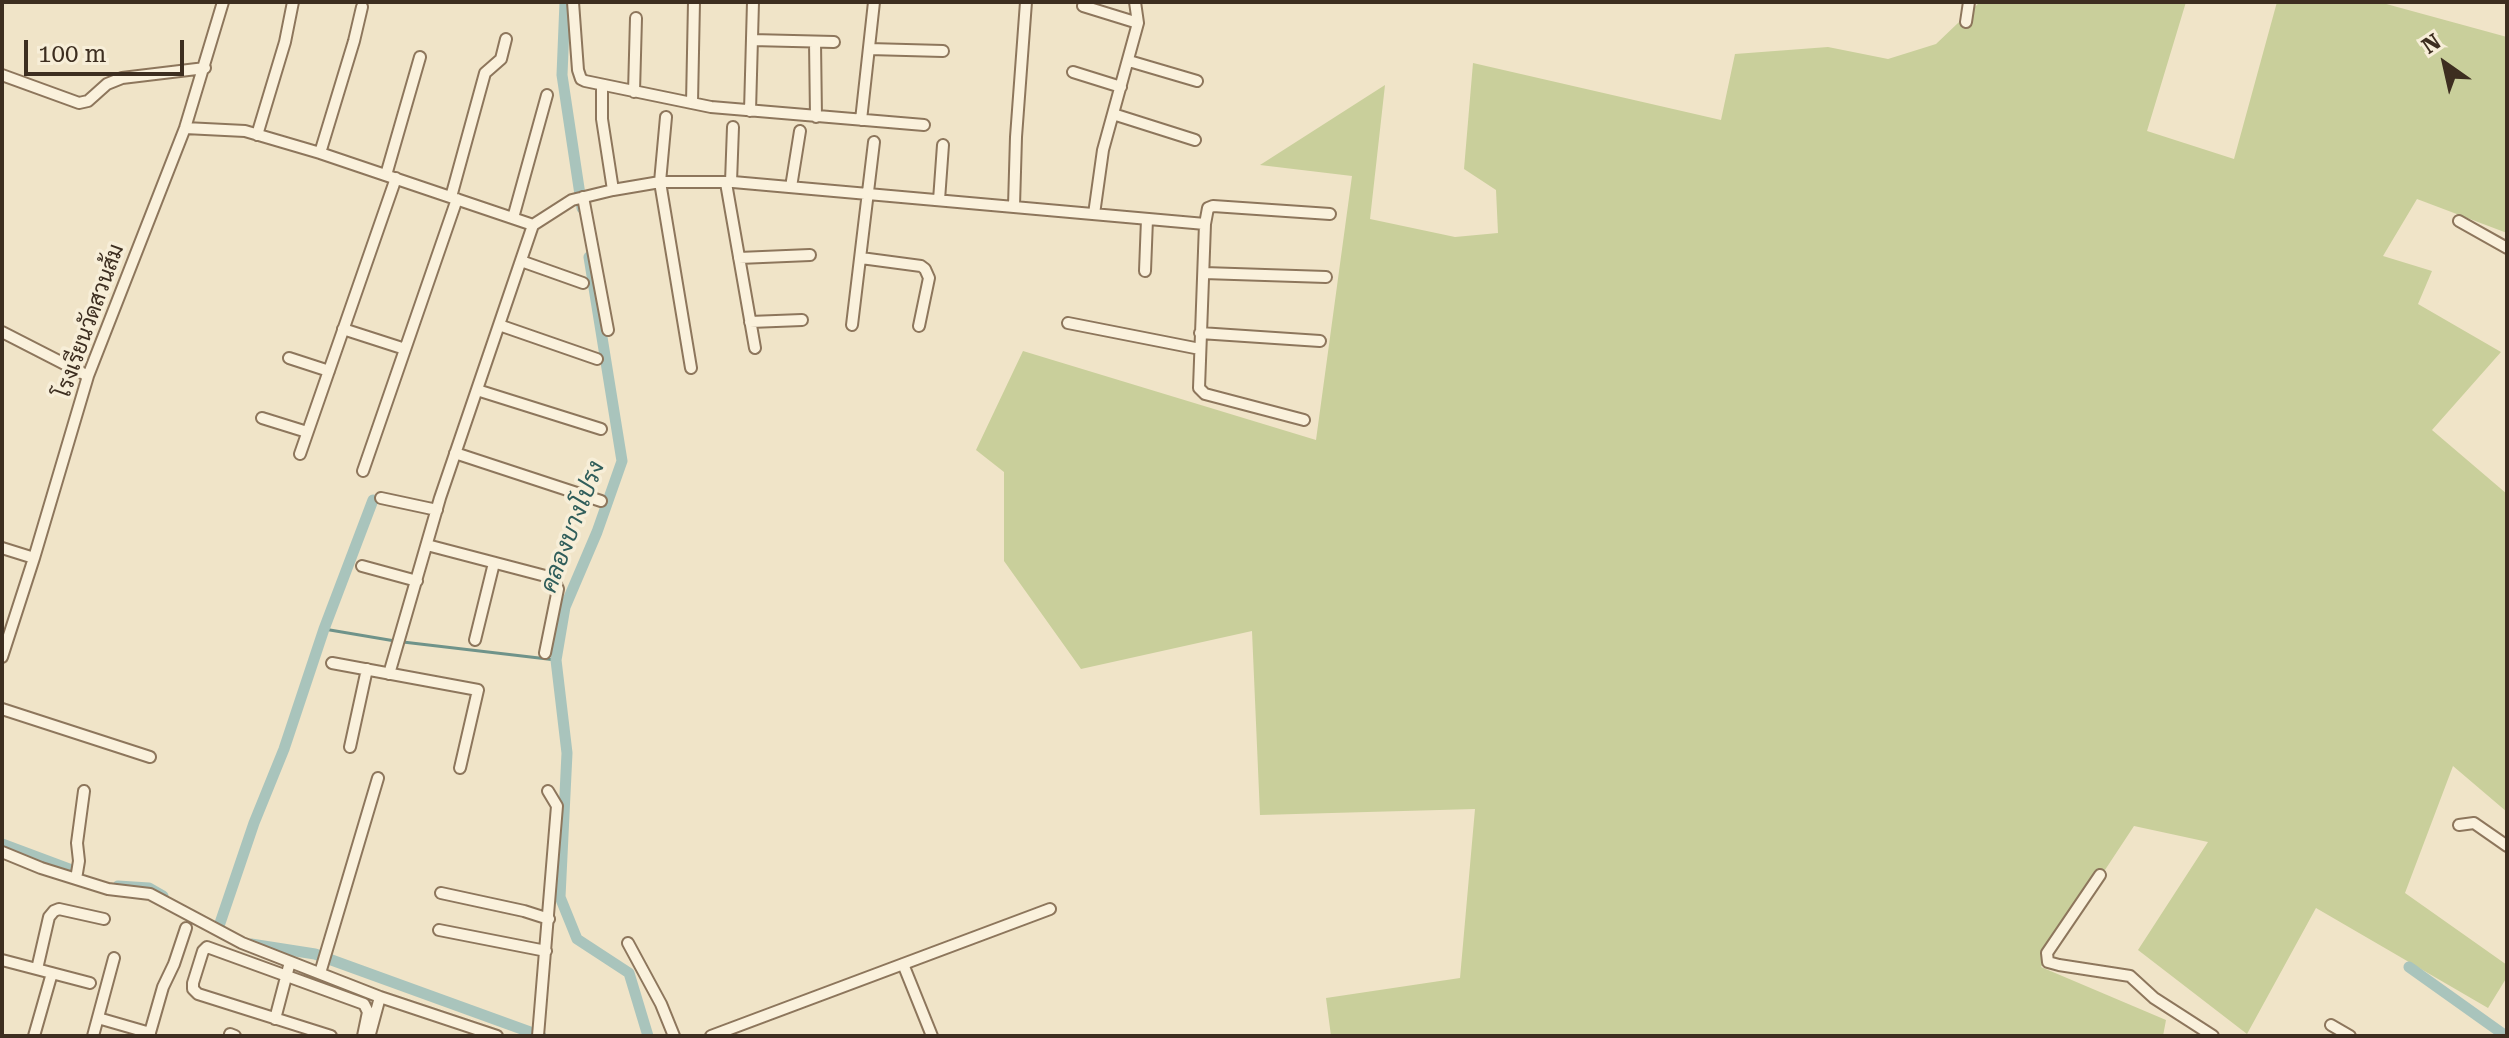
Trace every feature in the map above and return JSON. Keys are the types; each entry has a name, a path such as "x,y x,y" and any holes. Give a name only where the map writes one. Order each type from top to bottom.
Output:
{"street":[{"name":"โรงเรียนวัดสวนส้ม","path":"2,657 88,376 185,128 223,2"},
{"path":"257,135 285,42 293,2"},
{"path":"573,2 579,75 585,81 692,103 750,111 924,125"},
{"path":"692,103 694,2"},
{"path":"750,111 753,2"},
{"path":"861,120 874,2"},
{"path":"1014,206 1026,2"},
{"path":"1094,214 1100,163 1138,23 1135,2"},
{"path":"1966,22 1969,2"},
{"path":"1083,6 1138,23"},
{"path":"320,153 362,7"},
{"path":"634,92 636,18"},
{"path":"363,471 454,198 485,73 501,59 506,39"},
{"path":"752,40 834,42"},
{"path":"815,42 816,117"},
{"path":"869,49 943,51"},
{"path":"300,454 391,177 420,57"},
{"path":"1129,61 1197,81"},
{"path":"2,75 79,103 88,101 107,84 122,78 205,68"},
{"path":"1073,72 1121,87"},
{"path":"602,85 602,119 613,190"},
{"path":"513,218 547,95"},
{"path":"1113,114 1195,140"},
{"path":"666,117 660,182 691,368"},
{"path":"733,127 729,182 755,348"},
{"path":"185,128 245,131 533,225"},
{"path":"791,187 800,131"},
{"path":"852,325 874,142"},
{"path":"939,200 943,145"},
{"path":"389,674 455,453 533,225 560,205 613,190 660,182 729,182 1204,224"},
{"path":"581,198 608,330"},
{"path":"1304,420 1201,392 1204,224 1208,208 1213,206 1330,214"},
{"path":"1145,271 1147,219"},
{"path":"2459,221 2507,248"},
{"path":"739,258 810,255"},
{"path":"861,258 925,269 929,278 919,326"},
{"path":"521,261 583,283"},
{"path":"1204,273 1326,277"},
{"path":"750,322 802,320"},
{"path":"1068,323 1200,349"},
{"path":"499,325 597,359"},
{"path":"343,329 405,349"},
{"path":"2,332 88,376"},
{"path":"1200,333 1320,341"},
{"path":"289,358 329,371"},
{"path":"477,390 601,429"},
{"path":"262,418 307,432"},
{"path":"455,453 601,501"},
{"path":"381,498 437,510"},
{"path":"427,545 550,576 558,589 545,653"},
{"path":"2,548 34,558"},
{"path":"475,640 494,563"},
{"path":"362,566 417,581"},
{"path":"332,663 478,690 460,768"},
{"path":"350,747 367,669"},
{"path":"2,709 150,757"},
{"path":"322,968 378,778"},
{"path":"76,879 84,791"},
{"path":"539,1032 557,806 548,791"},
{"path":"2459,825 2474,823 2507,846"},
{"path":"2,852 108,889 150,894 188,921 290,962 322,968 380,997 497,1036"},
{"path":"2100,875 2047,953 2048,962 2130,976 2149,994 2213,1036"},
{"path":"441,893 549,919"},
{"path":"37,969 49,917 54,911 59,909 104,919"},
{"path":"711,1036 1050,909"},
{"path":"98,1018 149,1034 188,921"},
{"path":"439,930 546,951"},
{"path":"628,943 661,1004 674,1036"},
{"path":"331,1036 198,994 193,989 193,983 203,951 207,947 364,1004 368,1012 363,1036"},
{"path":"93,1036 114,958"},
{"path":"2,960 90,983"},
{"path":"275,1019 290,962"},
{"path":"903,964 932,1036"},
{"path":"34,1036 52,973"},
{"path":"370,1036 380,997"},
{"path":"2331,1025 2350,1036"}],"green space":[{"path":"1980,2 2186,2 2147,131 2234,159 2277,2 2379,2 2507,37 2507,233 2417,199 2383,256 2432,271 2418,304 2501,352 2432,430 2507,494 2507,812 2453,766 2405,893 2507,965 2507,977 2488,1008 2316,908 2247,1034 2138,950 2208,842 2134,826 2041,967 2166,1020 2163,1036 1331,1036 1326,998 1460,978 1475,809 1260,815 1252,631 1081,669 1004,561 1004,472 976,450 1023,351 1316,440 1352,176 1260,165 1385,85 1370,219 1455,237 1498,233 1496,190 1464,169 1473,63 1721,120 1735,54 1828,47 1888,59 1936,44"}],"waterway":[{"name":"คลองบางโปรง","path":"565,2 562,75 582,208"},
{"name":"คลองบางโปรง","path":"589,257 622,461 597,532 565,607 556,660 567,753 560,897 577,939 629,973 648,1036"},
{"path":"218,929 373,500"},
{"path":"324,629 395,641"},
{"path":"403,642 556,660"},
{"path":"2,844 69,869"},
{"path":"118,886 149,888 163,896"},
{"path":"251,944 315,954 541,1036"},
{"path":"2409,967 2506,1036"}]}
